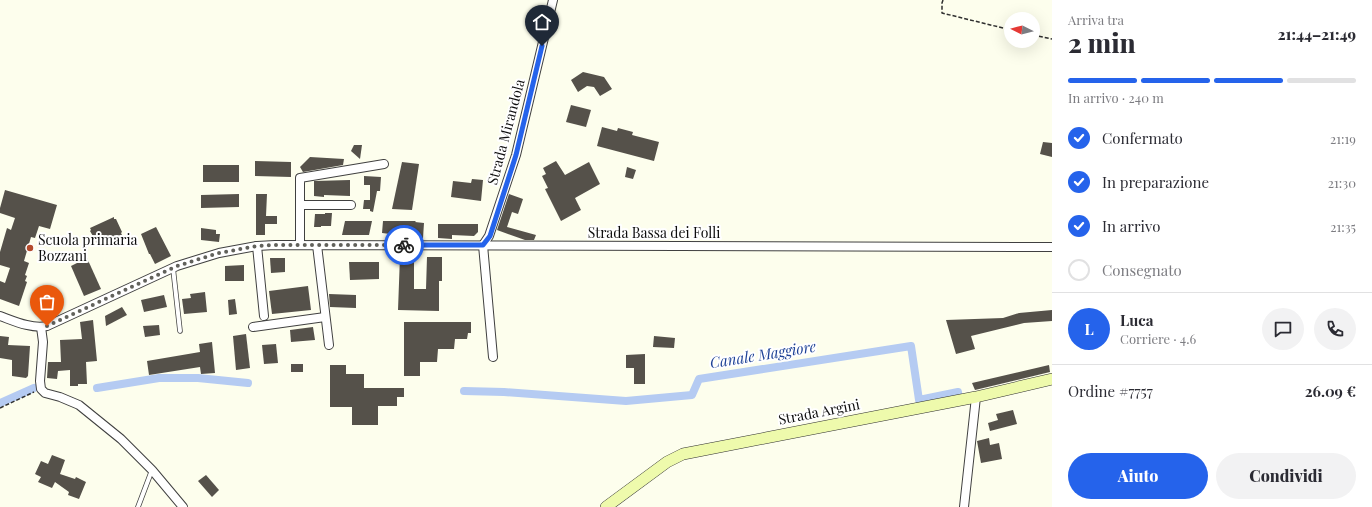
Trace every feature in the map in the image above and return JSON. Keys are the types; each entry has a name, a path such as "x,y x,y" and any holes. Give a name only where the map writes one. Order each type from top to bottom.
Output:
{"main road":[{"name":"Strada Argini","path":"606,507 667,462 683,454 976,397 1052,379"}],"street":[{"name":"Strada Mirandola","path":"483,245 490,236 516,155 553,0"},
{"path":"300,245 300,178 384,164"},
{"path":"300,205 352,205"},
{"path":"317,245 329,345"},
{"name":"Strada Bassa dei Folli","path":"41,327 68,317 173,268 197,259 219,253 257,246 483,245 1052,247"},
{"path":"483,245 493,357"},
{"path":"257,246 264,316"},
{"path":"0,316 28,325 41,327 43,342 40,381 41,389 45,392 79,405 121,439 152,470 183,507"},
{"path":"253,327 325,317"},
{"path":"964,507 976,397"}],"lane":[{"path":"173,268 180,331"},
{"path":"138,507 152,470"}],"path":[{"path":"943,0 942,13 1004,28"},
{"path":"1040,36 1052,39"},
{"path":"0,408 41,389"}],"building":[{"path":"583,72 604,77 612,89 600,96 594,87 587,86 578,92 571,80"},
{"path":"571,105 591,110 586,127 566,122"},
{"path":"602,127 617,131 618,128 633,132 632,135 659,142 654,161 597,146"},
{"path":"1043,142 1052,143 1052,157 1040,154"},
{"path":"354,145 362,145 360,159 351,151"},
{"path":"310,157 344,159 343,165 303,172 300,167"},
{"path":"255,161 291,162 291,177 255,176"},
{"path":"556,161 565,175 589,162 600,184 575,198 581,210 561,221 545,189 548,188 542,176 546,174 543,168"},
{"path":"402,162 419,164 412,210 392,209"},
{"path":"203,165 239,165 239,182 203,182"},
{"path":"627,167 636,170 633,179 625,177"},
{"path":"364,176 381,177 380,191 377,191 373,212 370,211 370,209 363,209 364,200 370,200 370,185 364,185"},
{"path":"472,179 483,180 481,201 451,197 453,181 471,183"},
{"path":"350,180 350,196 314,196 314,181"},
{"path":"5,190 57,205 50,229 39,226 35,238 31,237 24,261 29,263 25,275 27,276 25,281 27,282 19,306 0,299 0,281 5,283 10,268 0,265 0,252 7,228 11,230 15,218 0,213"},
{"path":"239,194 239,207 201,208 201,195"},
{"path":"256,194 267,194 266,216 277,216 277,224 265,224 265,235 256,235"},
{"path":"509,194 523,199 518,214 512,212 507,227 536,235 534,240 525,240 497,230"},
{"path":"332,213 331,226 314,227 315,214"},
{"path":"114,217 122,232 122,235 98,245 90,231 90,228"},
{"path":"345,221 372,221 369,235 342,235"},
{"path":"383,221 416,221 415,222 424,223 423,238 382,233"},
{"path":"438,224 478,224 478,232 474,236 452,235 452,239 438,238"},
{"path":"156,227 171,256 155,264 149,254 141,234"},
{"path":"201,228 216,230 216,234 220,234 219,242 201,240"},
{"path":"400,256 414,257 414,289 426,289 427,257 442,257 442,281 439,281 439,311 398,310"},
{"path":"87,258 101,289 84,296 71,266"},
{"path":"270,258 285,258 285,272 271,273"},
{"path":"349,262 379,262 379,279 350,280"},
{"path":"244,265 244,281 225,281 225,266"},
{"path":"308,286 311,310 272,314 269,291"},
{"path":"205,292 207,312 184,314 182,299 191,298 190,294"},
{"path":"329,294 356,295 356,308 330,307"},
{"path":"164,295 167,307 144,312 141,300"},
{"path":"235,299 237,314 229,315 228,300"},
{"path":"122,307 127,315 106,326 105,316"},
{"path":"1052,310 1052,321 1024,323 971,336 975,349 956,354 946,320 1003,318 1019,313"},
{"path":"93,320 97,361 86,362 87,384 70,386 70,370 58,371 57,379 47,378 48,362 61,362 60,340 82,339 80,322"},
{"path":"404,322 471,322 471,333 468,333 467,339 455,339 454,349 438,349 437,362 420,362 420,376 404,376"},
{"path":"159,325 160,335 145,337 143,326"},
{"path":"313,327 315,340 291,342 290,330"},
{"path":"246,334 250,368 236,370 233,336"},
{"path":"0,336 9,337 8,345 30,346 28,376 26,378 12,376 12,360 0,358"},
{"path":"654,336 675,338 674,348 653,347"},
{"path":"212,342 215,373 201,374 200,367 149,375 147,361 200,352 199,344"},
{"path":"276,344 278,363 264,364 262,345"},
{"path":"645,354 645,384 634,384 634,368 626,368 626,355"},
{"path":"291,364 303,364 303,372 291,372"},
{"path":"330,365 346,365 346,374 364,374 364,388 404,388 404,397 397,397 397,406 378,406 378,425 352,425 352,407 330,407"},
{"path":"1049,365 1050,372 975,390 972,383"},
{"path":"1013,410 1017,424 990,431 988,423 998,420 996,414"},
{"path":"989,438 990,445 999,443 1002,459 981,463 977,441"},
{"path":"52,455 65,460 60,474 75,479 76,477 86,482 79,499 68,495 69,492 55,482 52,488 38,482 41,477 35,474 41,461 48,464"},
{"path":"206,475 219,490 212,497 198,481"}],"waterway":[{"name":"Canale Maggiore","path":"464,391 504,392 626,401 692,395 699,379 911,346 919,400 958,392"},
{"path":"97,388 159,378 198,378 248,383"},
{"name":"Canale Maggiore","path":"0,403 34,388"}],"way so far":[{"path":"47,326 177,266 219,253 257,246 275,245 404,245"}],"place":[{"name":"Scuola primaria Bozzani","path":"30,248"}],"route":[{"path":"404,245 483,245 490,236 516,155 542,46"}]}
